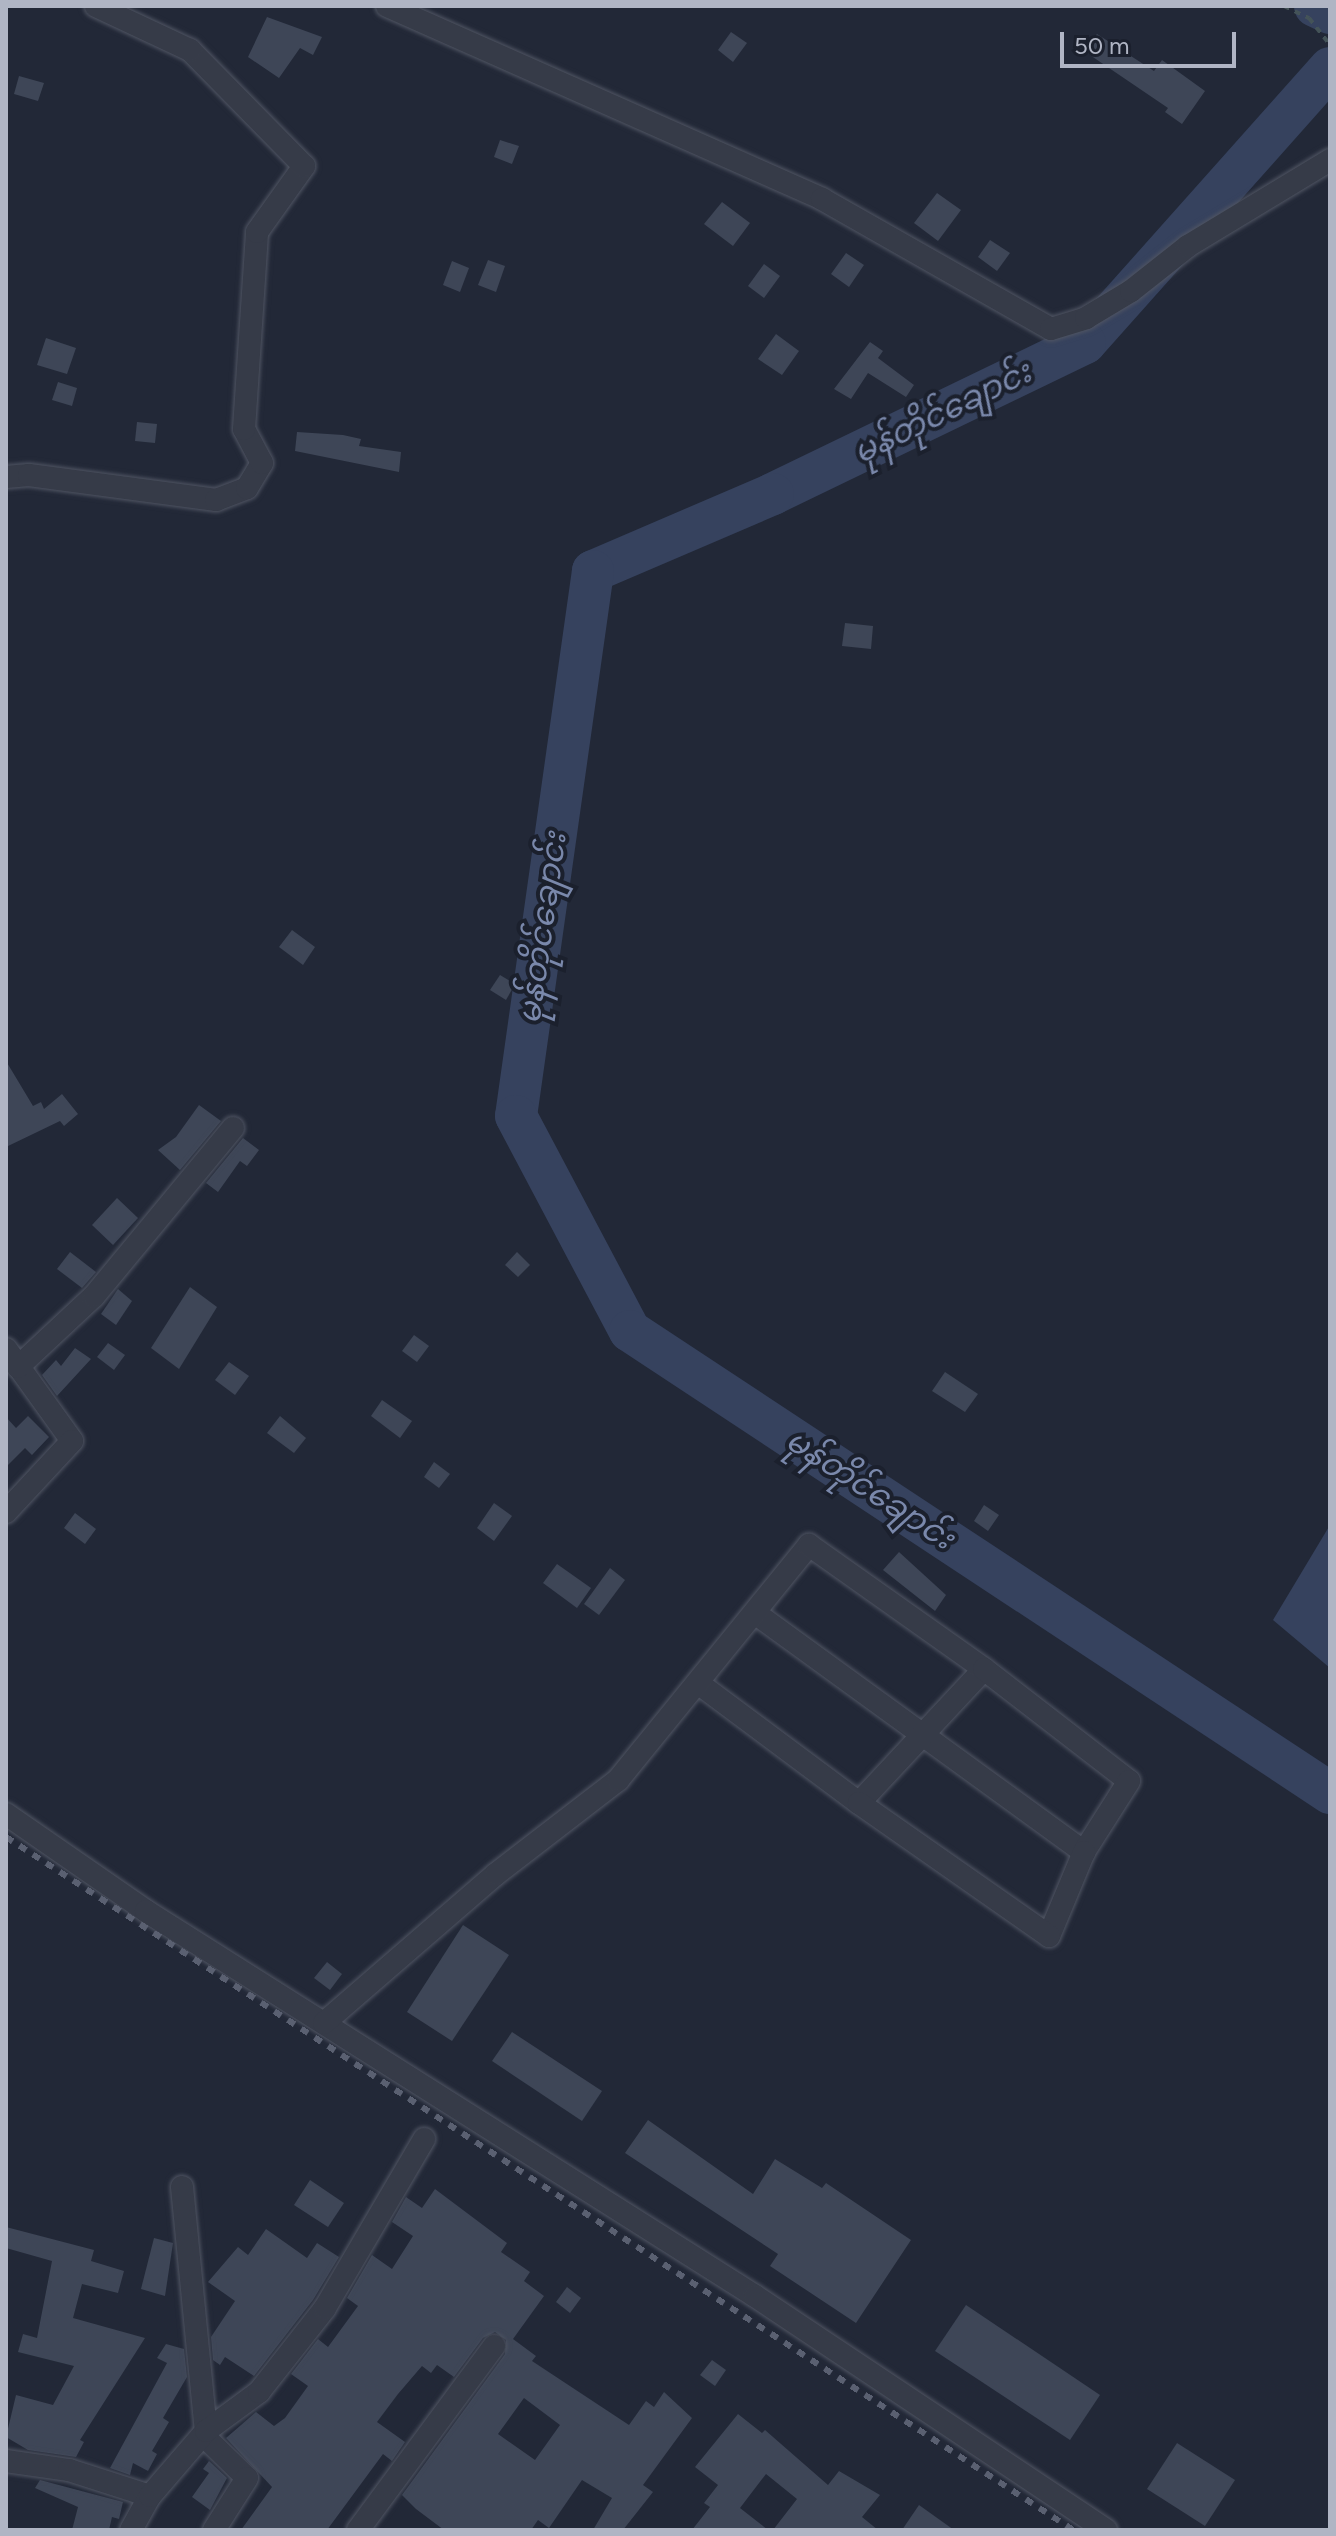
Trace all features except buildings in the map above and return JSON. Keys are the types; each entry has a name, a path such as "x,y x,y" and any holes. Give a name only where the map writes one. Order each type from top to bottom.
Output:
{"street":[{"path":"6,477 29,475 216,500 247,488 262,463 244,429 257,232 304,166 190,50 130,12 96,6"},
{"path":"387,6 822,199 1051,329 1086,318 1131,291 1188,246 1330,160"},
{"path":"6,1512 72,1441 12,1358 94,1296 233,1128"},
{"path":"324,2023 496,1874 618,1780 809,1545 984,1669 1129,1781 1084,1852 1049,1936 859,1803 698,1683"},
{"path":"755,1613 920,1737 1084,1852"},
{"path":"859,1803 984,1669"},
{"path":"6,1814 324,2023 742,2288 1106,2530"},
{"path":"131,2530 150,2496 206,2431 259,2392 325,2308 424,2139"},
{"path":"182,2187 208,2440 247,2478 214,2530"},
{"path":"358,2530 494,2346"},
{"path":"6,2461 69,2470 150,2496"}],"path":[{"path":"1284,6 1309,18 1330,45"}],"water":[{"path":"1330,1525 1330,1668 1273,1620"}],"waterway":[{"name":"မုန်တိုင်ချောင်း","path":"1315,6 1330,13"},
{"name":"မုန်တိုင်ချောင်း","path":"1330,68 1085,343 773,494 593,571 516,1116 630,1331 1330,1793"}],"railway":[{"path":"6,1837 1073,2530"}]}
